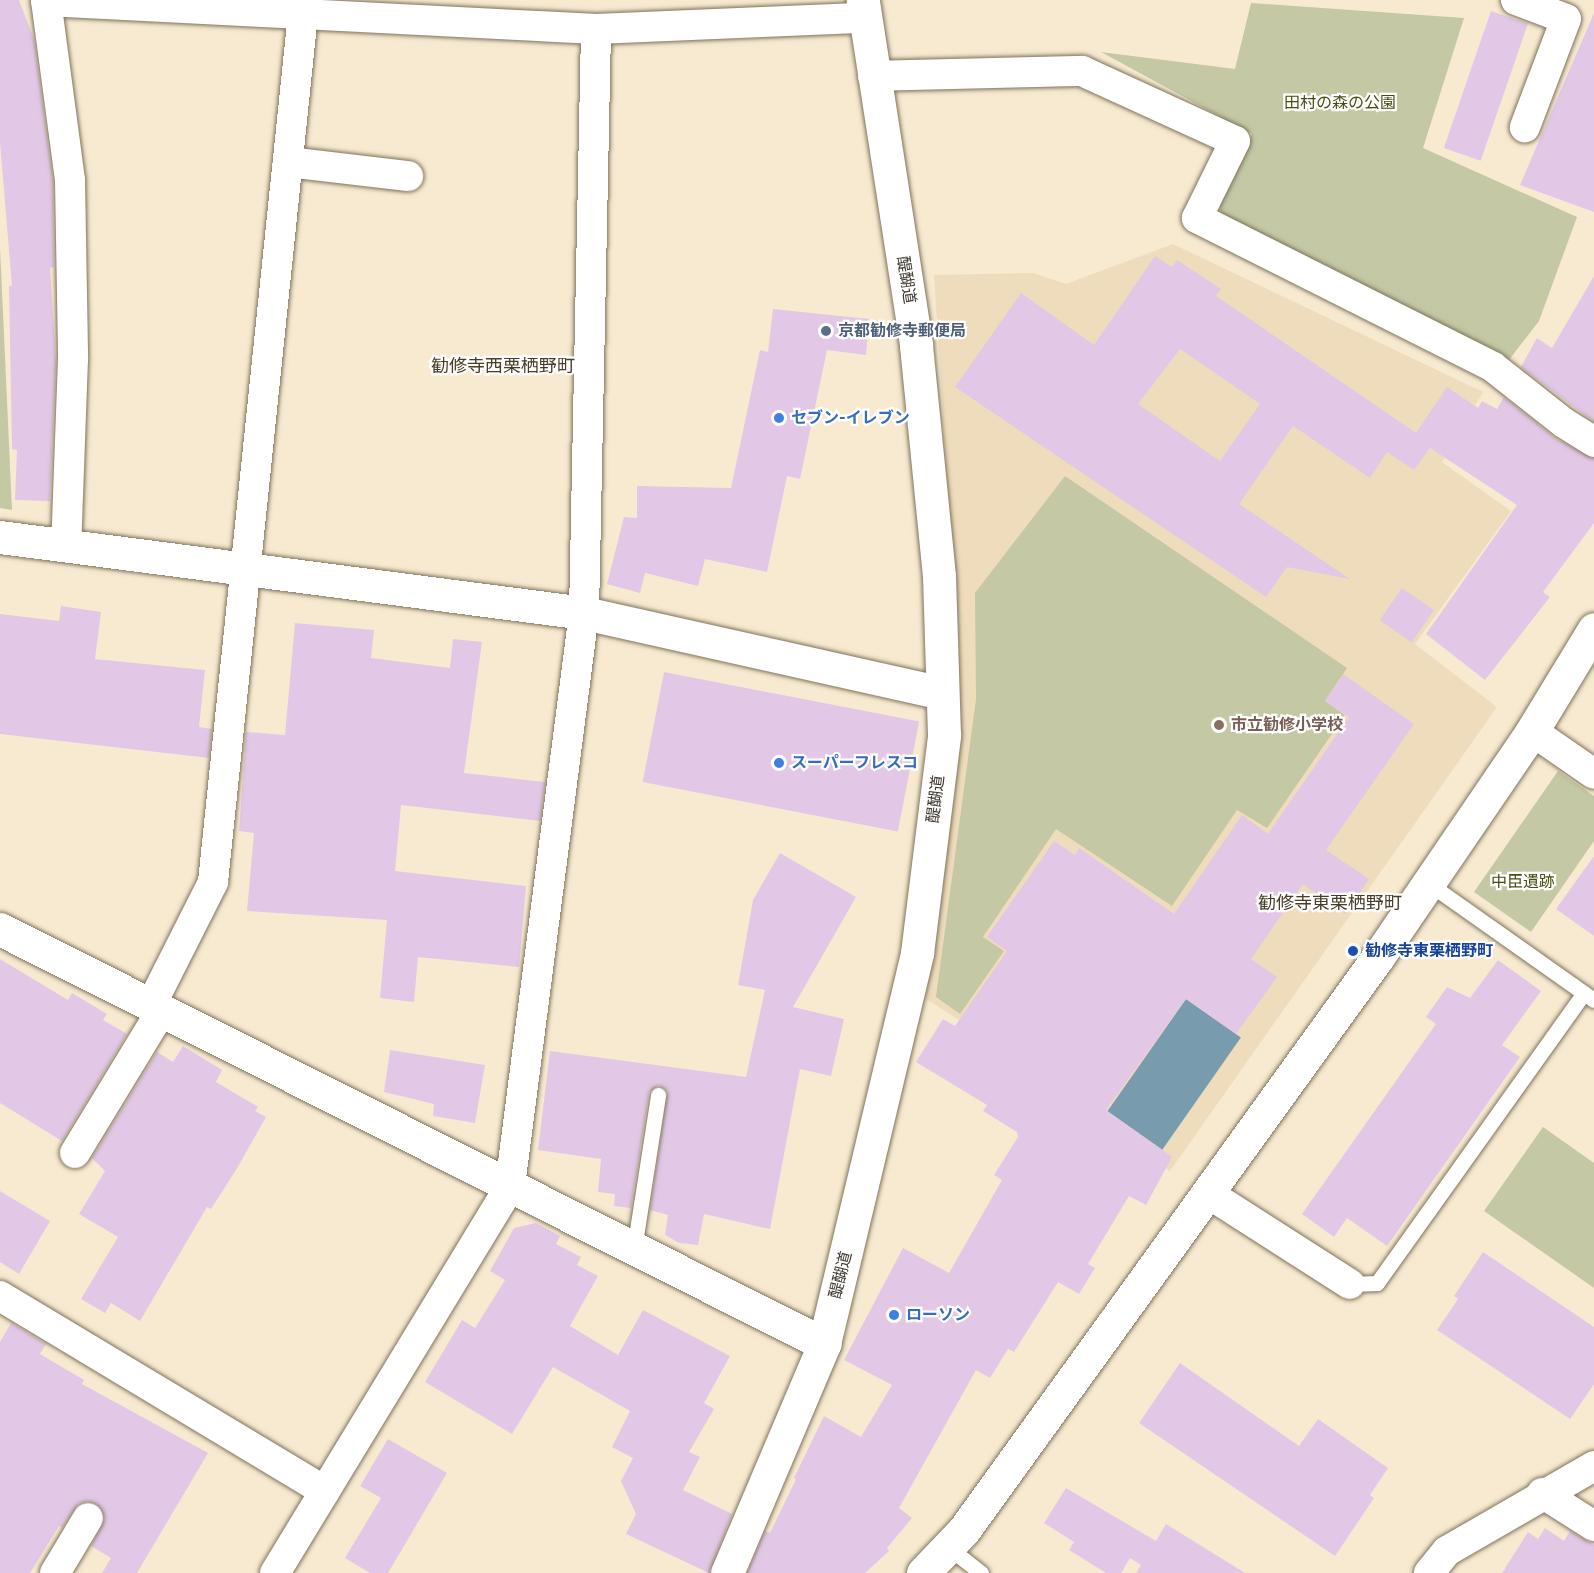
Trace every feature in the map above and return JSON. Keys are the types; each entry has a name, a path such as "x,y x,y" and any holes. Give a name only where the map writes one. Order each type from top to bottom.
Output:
{"street":[{"path":"1516,0 1566,19 1525,127"},
{"path":"66,546 73,359 70,180 46,1 239,5 303,14 355,8 596,29 863,9"},
{"name":"醍醐道","path":"727,1573 824,1344 917,953 944,735 939,576 916,344 863,9"},
{"path":"75,1153 157,1007 213,882 303,14"},
{"path":"275,1573 510,1186 584,613 596,29"},
{"path":"873,76 1082,71 1235,141 1197,218 1493,367 1564,423 1594,442"},
{"path":"288,162 408,176"},
{"path":"0,537 584,613 941,693"},
{"path":"923,1573 964,1530 1209,1194 1532,731 1594,629"},
{"path":"1532,731 1594,774"},
{"path":"0,928 824,1344"},
{"path":"1209,1194 1350,1284"},
{"path":"0,1296 325,1491"},
{"path":"1429,1573 1447,1551 1542,1493 1594,1466"},
{"path":"1542,1493 1594,1526"},
{"path":"55,1573 88,1518"}],"lane":[{"path":"1350,1284 1377,1283 1589,996 1428,883"},
{"path":"634,1249 658,1095"},
{"path":"948,1547 981,1573"}],"shaded area":[{"name":"市立勧修小学校","path":"1173,244 1483,392 1442,462 1511,511 1415,644 1497,707 1170,1171 1081,1127 1035,1068 926,999 955,744 954,587 934,275 1033,273 1066,284"}],"green space":[{"name":"田村の森の公園","path":"1251,3 1464,18 1423,148 1577,217 1539,321 1505,365 1223,218 1218,200 1252,134 1101,52 1235,69"},
{"path":"0,247 12,510 0,508"},
{"path":"1065,476 1347,668 1325,701 1345,715 1267,828 1237,810 1172,906 1056,829 983,937 1004,951 960,1014 936,997 976,699 975,593"},
{"name":"中臣遺跡","path":"1558,771 1594,796 1594,841 1531,932 1474,892"},
{"path":"1543,1127 1594,1163 1594,1288 1484,1211"}],"water":[{"path":"1186,999 1241,1037 1162,1150 1107,1111"}],"building":[{"path":"0,0 19,0 34,39 53,181 54,267 50,268 56,361 50,501 15,500 17,450 12,449 9,286 12,286 0,142"},
{"path":"1491,11 1528,24 1481,161 1444,148"},
{"path":"1594,13 1594,212 1520,185"},
{"path":"1155,256 1172,267 1177,260 1221,289 1216,296 1416,433 1447,387 1478,408 1482,401 1497,409 1504,397 1555,438 1594,459 1594,523 1543,592 1550,597 1485,680 1426,634 1517,505 1430,448 1414,470 1387,452 1370,478 1293,426 1239,504 1350,579 1287,567 1266,597 955,387 1021,293 1094,345","holes":["1180,349 1260,404 1220,461 1138,404"]},
{"path":"1594,276 1594,422 1521,367 1537,338 1552,348"},
{"path":"773,309 869,319 866,355 827,350 800,479 787,476 767,572 705,559 698,586 645,573 640,593 607,584 624,517 637,518 637,486 731,488 760,350 768,352"},
{"path":"1402,588 1434,610 1412,642 1380,620"},
{"path":"61,606 101,612 95,659 205,670 199,727 212,729 209,758 0,734 0,614 59,621"},
{"path":"295,623 374,630 371,658 450,668 453,639 482,642 464,773 545,782 540,821 401,805 395,871 526,886 519,967 418,957 414,1002 380,998 387,920 247,911 254,833 239,831 246,732 285,735"},
{"name":"スーパーフレスコ","path":"664,672 919,722 898,832 643,782"},
{"path":"1343,674 1414,724 1326,850 1369,879 1346,914 1303,884 1251,959 1277,977 1236,1034 1186,999 1106,1110 1172,1157 1146,1205 1129,1196 1088,1264 1095,1268 1079,1294 1058,1282 1014,1352 1008,1349 990,1378 976,1370 899,1508 912,1518 887,1548 889,1551 865,1573 747,1573 765,1531 770,1533 824,1416 861,1437 892,1385 844,1360 903,1248 949,1273 1002,1180 994,1175 1018,1137 1017,1132 983,1111 987,1105 916,1062 943,1019 955,1026 1007,951 987,937 1054,841 1075,855 1079,848 1174,914 1242,815 1268,834 1349,717 1325,701"},
{"path":"780,853 856,897 793,1007 844,1019 831,1076 800,1069 770,1229 704,1214 698,1245 679,1243 665,1235 668,1215 650,1210 667,1091 659,1085 649,1093 631,1208 614,1206 615,1194 598,1192 601,1159 538,1150 550,1051 746,1077 765,990 738,985 753,900"},
{"path":"1594,856 1594,936 1556,909"},
{"path":"0,959 68,1000 72,993 107,1014 103,1020 127,1034 62,1141 0,1103"},
{"path":"1498,960 1541,991 1502,1045 1520,1057 1387,1246 1347,1218 1334,1237 1302,1214 1436,1024 1426,1017 1447,987 1470,998"},
{"path":"183,1046 222,1070 216,1082 258,1107 255,1111 266,1117 211,1209 207,1207 140,1321 111,1303 105,1313 81,1299 118,1237 79,1214 105,1171 92,1158 157,1052 173,1062"},
{"path":"390,1050 485,1065 475,1123 433,1116 434,1104 384,1092"},
{"path":"0,1191 50,1221 19,1274 0,1262"},
{"path":"536,1223 560,1236 556,1244 581,1257 577,1265 598,1276 570,1326 618,1355 643,1310 730,1356 704,1403 714,1409 689,1452 700,1457 683,1490 732,1514 709,1573 626,1534 636,1514 621,1481 633,1458 612,1447 630,1411 553,1367 512,1434 425,1382 462,1320 475,1328 505,1280 490,1271 514,1228"},
{"path":"1483,1252 1594,1327 1594,1384 1570,1419 1437,1330 1458,1299 1454,1296"},
{"path":"11,1323 46,1344 40,1354 84,1380 82,1384 208,1453 137,1573 102,1573 111,1558 91,1546 105,1518 97,1504 88,1501 79,1503 62,1528 59,1526 30,1573 0,1573 0,1342"},
{"path":"1180,1363 1299,1446 1318,1419 1388,1468 1370,1495 1374,1498 1335,1556 1139,1423"},
{"path":"388,1439 447,1473 388,1573 370,1573 345,1558 381,1498 360,1486"},
{"path":"1066,1488 1156,1541 1166,1524 1245,1573 1136,1573 1141,1565 1130,1558 1121,1573 1106,1573 1069,1550 1074,1542 1044,1523"},
{"path":"1545,1528 1564,1541 1570,1531 1594,1545 1594,1573 1502,1573 1528,1532 1538,1539"}],"place":[{"name":"京都勧修寺郵便局","path":"826,331"},
{"name":"セブン-イレブン","path":"779,418"},
{"name":"市立勧修小学校","path":"1219,725"},
{"name":"スーパーフレスコ","path":"779,763"},
{"name":"勧修寺東栗栖野町","path":"1353,951"},
{"name":"ローソン","path":"894,1315"}],"district":[{"name":"勧修寺西栗栖野町","path":"503,366"},
{"name":"勧修寺東栗栖野町","path":"1330,903"}]}
